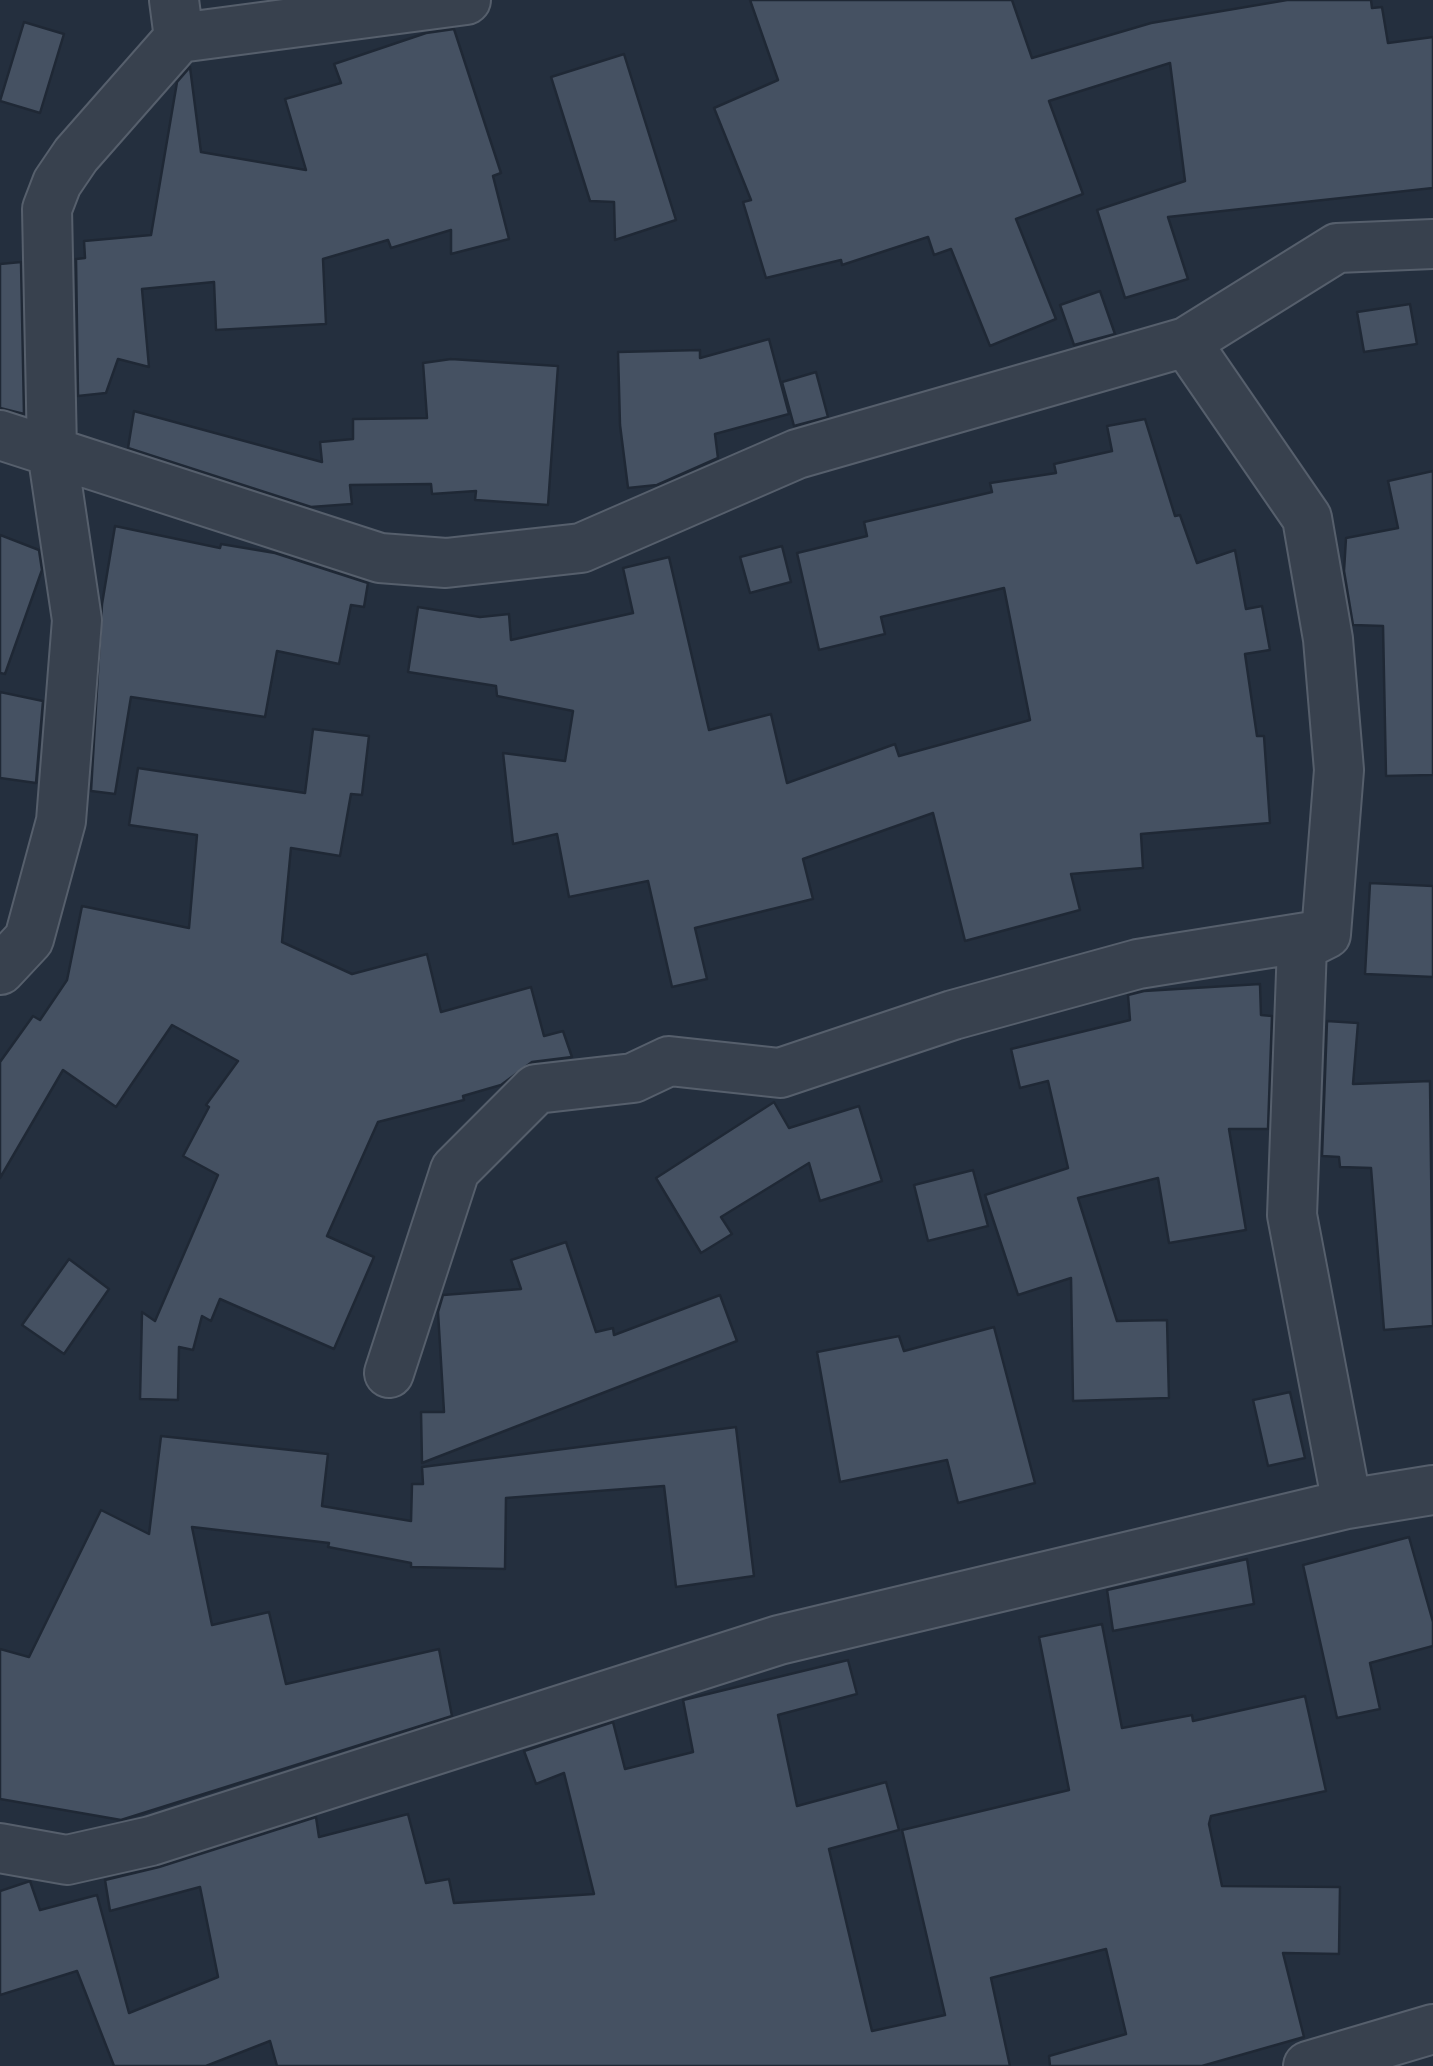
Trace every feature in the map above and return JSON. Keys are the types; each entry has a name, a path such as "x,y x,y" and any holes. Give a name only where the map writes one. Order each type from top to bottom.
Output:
{"street":[{"path":"0,970 29,939 61,821 77,620 52,451 50,196 176,19 466,0"},
{"path":"0,435 380,558 446,562 581,548 797,454 1186,342 1337,248 1433,244"},
{"path":"1186,342 1307,518 1328,639 1339,770 1326,934"},
{"path":"388,1372 455,1170 536,1089 632,1078 669,1060 780,1073 953,1015 1138,964 1326,934"},
{"path":"1326,934 1302,946 1292,1214 1347,1504"},
{"path":"0,1848 67,1860 151,1842 778,1640 1347,1504 1433,1490"},
{"path":"1308,2066 1433,2029"}],"building":[{"path":"750,0 1012,0 1032,58 1151,23 1287,0 1371,0 1372,8 1382,7 1388,43 1433,37 1433,188 1168,217 1188,279 1125,298 1097,210 1185,181 1170,63 1049,101 1083,194 1016,219 1056,319 990,346 951,249 934,255 928,237 842,265 841,260 766,278 743,202 751,200 714,108 778,80"},
{"path":"24,22 64,34 40,113 0,101"},
{"path":"454,29 501,173 493,176 509,239 451,254 451,230 391,248 388,240 323,259 326,324 216,330 214,282 142,289 149,367 118,359 106,393 78,396 76,259 85,258 84,241 151,235 177,82 190,67 201,152 306,170 285,99 341,83 334,64 426,33"},
{"path":"624,54 676,220 615,240 614,202 590,201 551,77"},
{"path":"21,262 24,414 0,408 0,264"},
{"path":"1100,291 1115,334 1074,345 1060,305"},
{"path":"1410,304 1417,344 1364,352 1357,312"},
{"path":"769,339 789,414 715,434 718,458 657,485 628,488 620,425 618,352 700,350 700,358"},
{"path":"451,359 558,366 548,505 475,500 476,491 432,494 431,484 350,485 352,504 311,507 128,448 134,411 322,462 320,442 353,439 353,419 427,418 423,363"},
{"path":"816,372 828,417 794,426 782,382"},
{"path":"1145,419 1175,516 1180,515 1197,563 1235,550 1246,609 1262,606 1270,650 1245,654 1257,736 1264,736 1270,823 1141,834 1143,868 1071,874 1080,910 965,941 933,813 803,859 813,899 695,928 707,979 672,987 648,881 569,897 557,834 513,844 503,753 565,761 573,711 497,696 496,686 408,672 418,607 480,617 509,614 511,640 633,613 623,568 669,557 709,730 771,714 787,783 895,744 899,756 1030,720 1004,588 881,617 885,634 819,650 797,553 867,536 864,522 992,492 990,483 1056,473 1054,464 1112,451 1107,426"},
{"path":"1433,471 1433,775 1386,776 1383,626 1353,625 1344,571 1346,538 1398,528 1388,481"},
{"path":"115,526 220,548 221,544 275,553 368,583 364,607 351,605 339,664 277,651 265,717 131,697 115,794 91,791 102,604"},
{"path":"0,535 39,550 42,570 5,674 0,673"},
{"path":"782,546 791,582 750,593 740,557"},
{"path":"0,692 43,701 36,783 0,778"},
{"path":"313,729 369,736 362,795 351,794 340,856 291,848 282,942 352,974 427,954 441,1012 531,987 544,1036 563,1031 572,1057 532,1062 501,1085 463,1096 464,1100 378,1122 327,1236 374,1257 334,1349 220,1299 211,1321 202,1316 193,1350 179,1347 178,1400 140,1399 142,1312 155,1321 218,1175 183,1156 209,1107 206,1105 238,1061 172,1025 116,1107 63,1070 0,1178 0,1062 33,1016 40,1020 67,980 82,906 189,928 197,835 129,825 138,768 305,793"},
{"path":"1370,883 1433,886 1433,977 1365,974"},
{"path":"1260,984 1261,1015 1272,1016 1268,1129 1229,1129 1246,1230 1169,1243 1158,1178 1078,1198 1117,1321 1167,1320 1169,1398 1073,1401 1071,1278 1018,1295 985,1195 1068,1168 1048,1081 1020,1088 1011,1049 1130,1020 1128,995"},
{"path":"1327,1021 1358,1023 1353,1084 1430,1081 1433,1326 1384,1330 1371,1168 1340,1167 1339,1157 1322,1156"},
{"path":"774,1102 789,1128 859,1106 882,1181 820,1201 809,1163 721,1217 732,1234 701,1253 656,1178"},
{"path":"973,1170 988,1226 928,1241 914,1185"},
{"path":"566,1242 596,1332 613,1328 614,1335 720,1295 737,1341 422,1463 421,1412 444,1412 438,1312 443,1295 521,1289 511,1260"},
{"path":"69,1259 109,1289 64,1354 22,1325"},
{"path":"994,1327 1035,1483 958,1503 947,1460 840,1482 817,1352 899,1336 904,1351"},
{"path":"1290,1392 1305,1458 1268,1466 1253,1400"},
{"path":"736,1427 754,1576 676,1587 664,1486 506,1498 505,1569 411,1567 411,1563 328,1547 329,1543 192,1527 212,1625 269,1612 286,1684 439,1649 452,1716 121,1820 0,1799 0,1649 29,1657 101,1510 149,1534 161,1436 328,1454 322,1506 411,1521 412,1484 423,1484 422,1467"},
{"path":"1409,1537 1433,1622 1433,1646 1370,1663 1380,1709 1337,1718 1303,1565"},
{"path":"1247,1559 1254,1604 1113,1631 1107,1590"},
{"path":"1102,1624 1122,1728 1192,1715 1193,1721 1305,1696 1326,1791 1211,1816 1209,1824 1222,1886 1340,1887 1339,1954 1283,1953 1304,2037 1202,2066 1050,2066 1049,2056 1126,2034 1106,1949 991,1978 1010,2066 277,2066 270,2041 206,2066 114,2066 77,1971 0,1995 0,1891 30,1881 40,1910 97,1895 129,2013 218,1977 200,1887 110,1911 105,1880 316,1817 319,1837 408,1814 426,1883 449,1879 454,1903 594,1894 564,1773 536,1784 524,1751 613,1722 625,1769 693,1752 683,1700 848,1660 857,1694 778,1715 797,1806 886,1782 899,1830 829,1849 872,2031 945,2015 902,1830 1069,1790 1039,1637"}]}
